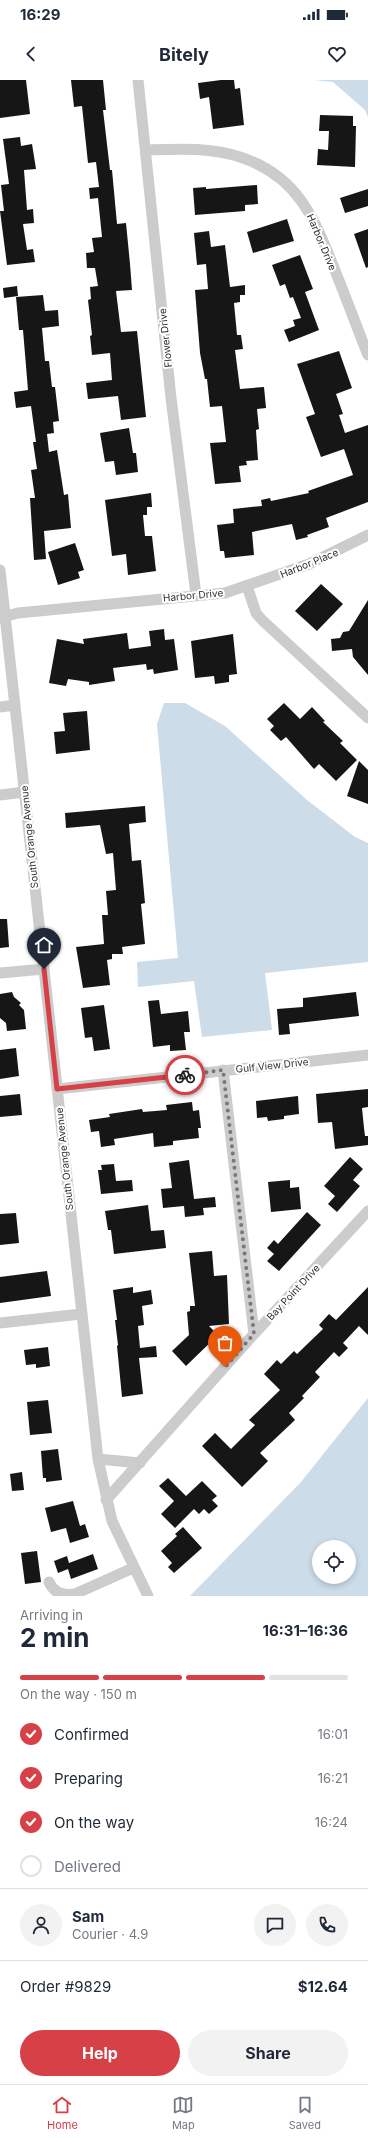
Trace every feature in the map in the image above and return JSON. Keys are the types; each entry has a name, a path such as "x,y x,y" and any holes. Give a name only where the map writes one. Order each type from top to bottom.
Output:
{"street":[{"name":"Flower Drive","path":"138,80 172,398 196,595"},
{"name":"Harbor Drive","path":"146,150 192,149 239,157 263,167 287,183 305,204 320,231 368,355"},
{"name":"Harbor Place","path":"247,586 310,564 368,535"},
{"name":"South Orange Avenue","path":"0,570 3,617 15,705 98,1459 106,1500 112,1521 133,1568 148,1596"},
{"name":"Harbor Drive","path":"3,617 18,613 225,593 247,586"},
{"path":"247,586 256,613 262,620 368,718"},
{"path":"0,706 15,705"},
{"path":"0,795 24,792"},
{"path":"0,973 44,969"},
{"name":"Gulf View Drive","path":"57,1089 368,1055"},
{"path":"223,1070 254,1334"},
{"name":"Bay Point Drive","path":"106,1500 254,1334 368,1211"},
{"path":"0,1323 81,1314"},
{"path":"98,1459 140,1463"},
{"path":"49,1582 56,1592 68,1595 75,1594 133,1568"}],"water":[{"path":"314,80 368,80 368,117 365,110 333,82"},
{"path":"164,703 185,703 225,726 307,800 355,837 368,843 368,962 265,973 272,1030 202,1037 194,981 138,987 137,962 178,958 157,724"},
{"path":"368,1398 368,1596 190,1596 301,1482"}],"building":[{"path":"0,80 26,80 30,114 0,118"},
{"path":"71,80 103,80 106,110 103,110 110,170 112,170 117,224 126,223 132,290 116,291 121,332 137,331 146,417 121,420 118,396 88,399 86,383 112,380 110,353 92,355 90,336 92,335 88,300 91,299 90,287 98,286 95,268 87,268 86,253 94,252 92,238 102,237 98,198 90,199 89,188 99,187 96,162 88,163 82,106 74,107"},
{"path":"234,80 235,89 240,88 244,125 213,129 209,97 200,99 198,83"},
{"path":"320,115 353,116 353,126 356,126 355,167 317,165 318,149 328,150 329,131 319,131"},
{"path":"20,137 21,146 32,144 36,169 24,170 27,210 33,209 34,223 23,224 27,250 33,249 35,262 7,265 0,211 4,211 1,185 9,184 3,139"},
{"path":"257,185 258,204 245,205 245,211 195,215 193,188 206,187 206,189"},
{"path":"368,189 368,206 345,213 340,198"},
{"path":"287,219 294,241 253,253 247,232"},
{"path":"368,229 368,267 366,268 354,234"},
{"path":"209,231 211,247 225,245 230,287 245,285 245,295 240,295 240,302 234,303 237,335 241,335 243,349 235,350 240,389 264,387 266,408 257,409 259,429 256,430 258,460 246,461 247,465 239,466 241,482 215,484 210,443 226,442 222,406 210,407 207,379 205,379 200,353 195,290 208,289 206,264 197,265 194,233"},
{"path":"300,255 313,289 305,292 319,330 289,342 284,330 295,326 293,320 301,318 293,297 290,298 285,284 280,286 272,265"},
{"path":"17,286 18,296 4,298 3,288"},
{"path":"43,295 45,311 58,310 59,326 42,328 45,361 49,361 52,387 55,387 59,421 53,422 54,433 47,434 49,452 57,450 64,495 68,494 71,528 44,531 46,559 34,560 30,498 35,498 31,470 37,469 33,442 36,442 31,406 16,408 14,392 28,390 23,330 19,330 16,297"},
{"path":"339,351 352,388 336,394 343,414 339,415 345,433 368,425 368,502 326,518 329,527 307,535 308,537 296,540 292,524 252,532 254,555 225,558 224,551 220,551 217,525 234,523 233,509 262,506 261,500 270,498 271,501 309,493 308,491 353,475 344,449 321,457 306,417 315,414 297,364"},
{"path":"129,428 133,453 136,453 138,472 116,475 114,461 105,462 100,433"},
{"path":"151,493 152,507 147,507 147,515 143,515 145,536 152,536 156,571 128,575 126,554 112,556 105,500"},
{"path":"75,543 84,570 78,572 80,578 58,585 48,552"},
{"path":"321,584 343,604 317,631 295,611"},
{"path":"368,600 368,675 353,657 352,649 332,651 331,639 340,638 343,632 349,631"},
{"path":"164,629 165,640 174,639 178,670 154,674 153,669 147,670 146,664 113,668 115,681 89,685 89,682 68,679 66,686 49,683 57,639 84,644 83,639 127,633 129,649 151,646 149,631"},
{"path":"233,634 237,674 229,675 229,682 215,684 214,676 195,678 191,641"},
{"path":"284,703 300,719 312,707 325,721 323,722 343,741 340,743 357,760 336,781 319,764 314,769 286,737 281,741 270,730 274,726 267,719"},
{"path":"87,711 90,750 56,754 54,732 65,731 63,713"},
{"path":"359,761 368,770 368,804 347,796"},
{"path":"145,806 146,822 129,824 132,861 141,860 145,903 141,904 145,944 122,947 123,954 112,954 112,959 107,960 110,985 83,988 76,947 104,944 102,915 108,915 106,891 116,890 113,853 106,854 100,825 66,828 65,813"},
{"path":"0,919 7,919 9,947 0,948"},
{"path":"12,992 14,997 21,1003 19,1005 24,1010 26,1029 7,1031 6,1023 0,1018 0,994"},
{"path":"356,992 359,1016 289,1024 290,1034 279,1035 277,1009 303,1007 303,998"},
{"path":"159,1000 161,1014 188,1011 190,1032 184,1032 186,1050 170,1051 170,1045 153,1047 148,1001"},
{"path":"104,1005 110,1049 94,1051 92,1037 85,1038 81,1008"},
{"path":"16,1048 19,1076 0,1079 0,1050"},
{"path":"368,1089 368,1107 362,1108 365,1136 368,1136 368,1145 335,1149 332,1122 318,1123 316,1094"},
{"path":"20,1094 22,1115 0,1117 0,1096"},
{"path":"298,1096 299,1114 284,1116 284,1119 268,1121 267,1117 257,1118 256,1101"},
{"path":"192,1102 193,1111 199,1110 201,1128 198,1128 199,1138 173,1141 173,1145 154,1147 153,1133 114,1139 115,1145 101,1147 99,1131 91,1132 89,1120 110,1117 109,1114 142,1109 143,1112 167,1110 166,1105"},
{"path":"350,1157 363,1169 353,1180 360,1186 337,1212 328,1204 335,1196 324,1186"},
{"path":"189,1160 194,1199 215,1197 216,1207 203,1208 204,1215 185,1217 184,1206 163,1208 161,1189 172,1188 169,1163"},
{"path":"114,1164 116,1181 132,1180 133,1191 101,1194 98,1170 102,1170 101,1165"},
{"path":"290,1180 290,1188 299,1187 301,1209 271,1212 268,1182"},
{"path":"148,1205 151,1231 164,1230 166,1248 114,1254 111,1230 108,1230 105,1211"},
{"path":"307,1212 321,1225 279,1271 267,1261 274,1254 267,1248 274,1240 278,1244"},
{"path":"16,1213 19,1243 0,1245 0,1214"},
{"path":"212,1251 214,1276 227,1275 229,1324 209,1326 218,1335 186,1366 172,1351 189,1335 187,1312 190,1311 190,1306 195,1306 189,1253"},
{"path":"47,1271 51,1296 0,1303 0,1277"},
{"path":"133,1287 133,1293 151,1290 153,1304 142,1306 144,1325 138,1326 140,1348 156,1346 157,1357 139,1358 143,1394 122,1397 115,1320 117,1320 113,1290"},
{"path":"368,1287 368,1335 359,1326 343,1343 348,1348 339,1357 334,1352 315,1372 320,1377 302,1396 304,1398 289,1413 295,1420 260,1453 268,1461 242,1487 202,1446 215,1433 231,1449 255,1425 249,1420 280,1390 264,1374 277,1360 281,1364 294,1351 297,1354 323,1329 319,1325 329,1314 336,1320"},
{"path":"48,1347 50,1366 36,1368 36,1364 26,1365 24,1350"},
{"path":"48,1400 52,1433 30,1435 27,1402"},
{"path":"58,1449 62,1480 46,1482 46,1478 43,1478 41,1451"},
{"path":"22,1472 24,1490 12,1491 10,1474"},
{"path":"168,1478 186,1496 202,1481 217,1496 212,1500 218,1506 209,1514 204,1509 199,1514 194,1509 175,1528 161,1514 174,1501 159,1486"},
{"path":"73,1501 80,1526 85,1524 89,1537 70,1543 66,1528 51,1532 45,1508"},
{"path":"183,1527 202,1548 174,1573 168,1567 172,1563 161,1551 177,1536 175,1534"},
{"path":"37,1551 41,1582 25,1584 21,1553"},
{"path":"93,1554 98,1569 71,1579 68,1569 58,1573 54,1561 67,1556 69,1563"}],"way so far":[{"path":"185,1075 223,1070 245,1271 254,1334 225,1367"}],"route":[{"path":"44,969 57,1089 185,1075"}]}
